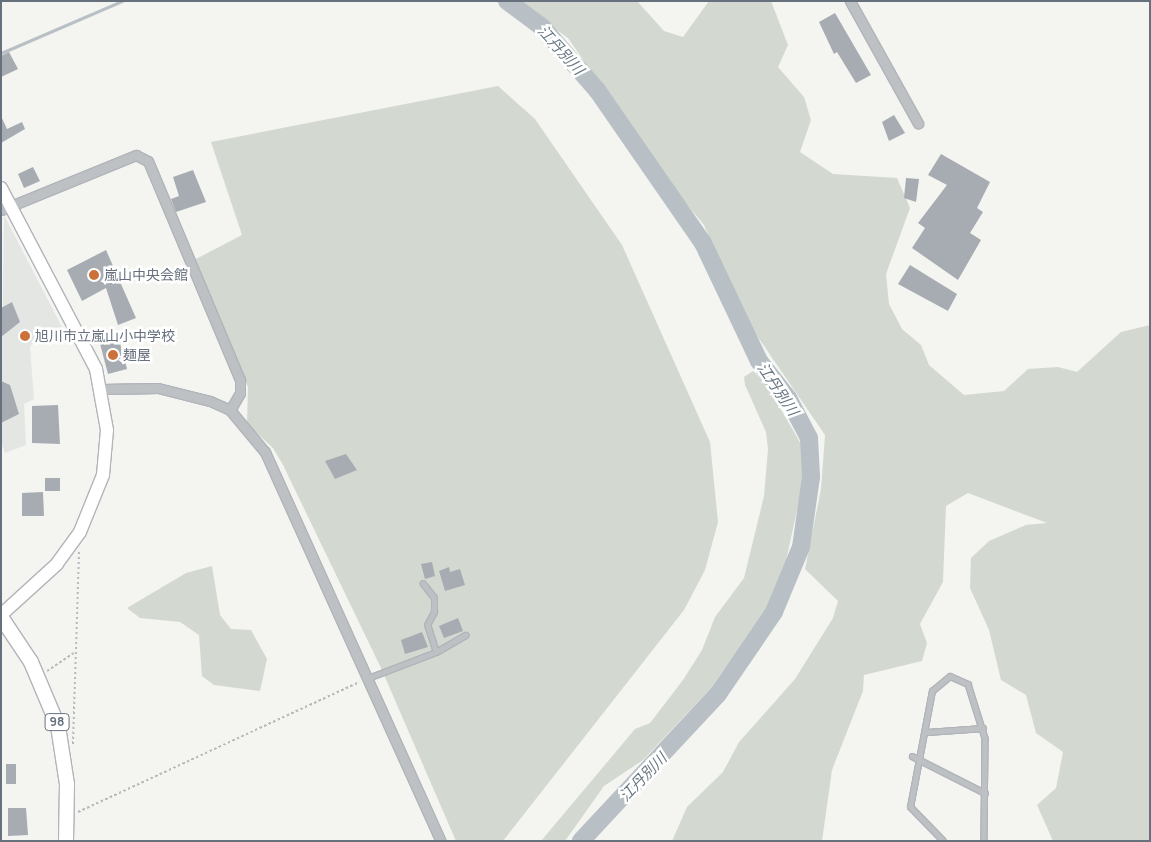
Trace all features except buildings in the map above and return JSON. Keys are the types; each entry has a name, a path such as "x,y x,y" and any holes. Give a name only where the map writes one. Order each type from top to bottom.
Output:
{"main road":[{"path":"1,188 6,208 84,340 102,389 107,430 103,475 80,532 57,564 1,616"},
{"name":"98","path":"1,616 38,677 58,726 65,759 68,816 66,841"}],"street":[{"path":"850,1 918,123"},
{"path":"6,208 136,155 148,161 240,380 240,393 230,410"},
{"path":"102,389 158,388 230,410 274,469 441,841"}],"lane":[{"path":"423,584 434,598 434,612 427,625 436,652"},
{"path":"368,678 436,652 466,635"},
{"path":"943,841 910,807 922,762 932,691 950,676 968,684 983,728 984,841"},
{"path":"927,732 983,728"},
{"path":"912,756 985,793"}],"path":[{"path":"65,759 73,749 74,653 80,532"},
{"path":"38,677 74,653"},
{"path":"68,816 178,769 368,678"}],"shaded area":[{"path":"516,1 637,1 664,31 683,37 709,1 771,1 788,45 778,67 804,97 811,120 800,152 833,174 897,178 910,208 886,274 889,304 902,329 921,345 929,365 964,395 1004,391 1028,369 1058,367 1077,372 1121,332 1150,325 1150,841 1053,841 1037,805 1056,788 1063,752 1036,733 1026,695 1001,680 989,630 970,588 971,558 989,541 1026,525 1047,523 968,493 946,506 943,582 920,624 927,643 922,661 864,675 863,691 832,770 822,841 672,841 687,807 723,772 739,742 795,679 833,618 838,601 805,569 821,489 825,435 740,311 704,225 668,182 568,38"},
{"path":"498,86 535,119 622,245 710,442 718,522 705,570 684,610 503,841 456,841 381,668 283,465 273,448 247,424 248,387 194,260 242,235 211,142"},
{"name":"旭川市立嵐山小中学校","path":"4,215 64,331 34,341 30,347 34,399 24,404 26,445 5,453 1,442"},
{"path":"753,371 765,382 801,444 804,478 786,561 769,604 711,688 643,760 604,786 565,841 541,841 635,729 650,723 683,680 702,650 715,617 744,578 764,496 768,449 766,432 745,385 744,377"},
{"path":"212,566 220,615 231,629 251,630 267,659 260,691 214,685 202,676 199,635 180,622 140,618 127,608 186,573"}],"waterway":[{"path":"1,53 122,1"},
{"name":"江丹別川","path":"507,1 542,27 597,90 703,243 759,361 788,398 809,438 811,477 801,547 774,612 718,694 581,841"}],"place":[{"name":"嵐山中央会館","path":"94,275"},
{"name":"旭川市立嵐山小中学校","path":"25,336"},
{"name":"麺屋","path":"113,355"}]}
